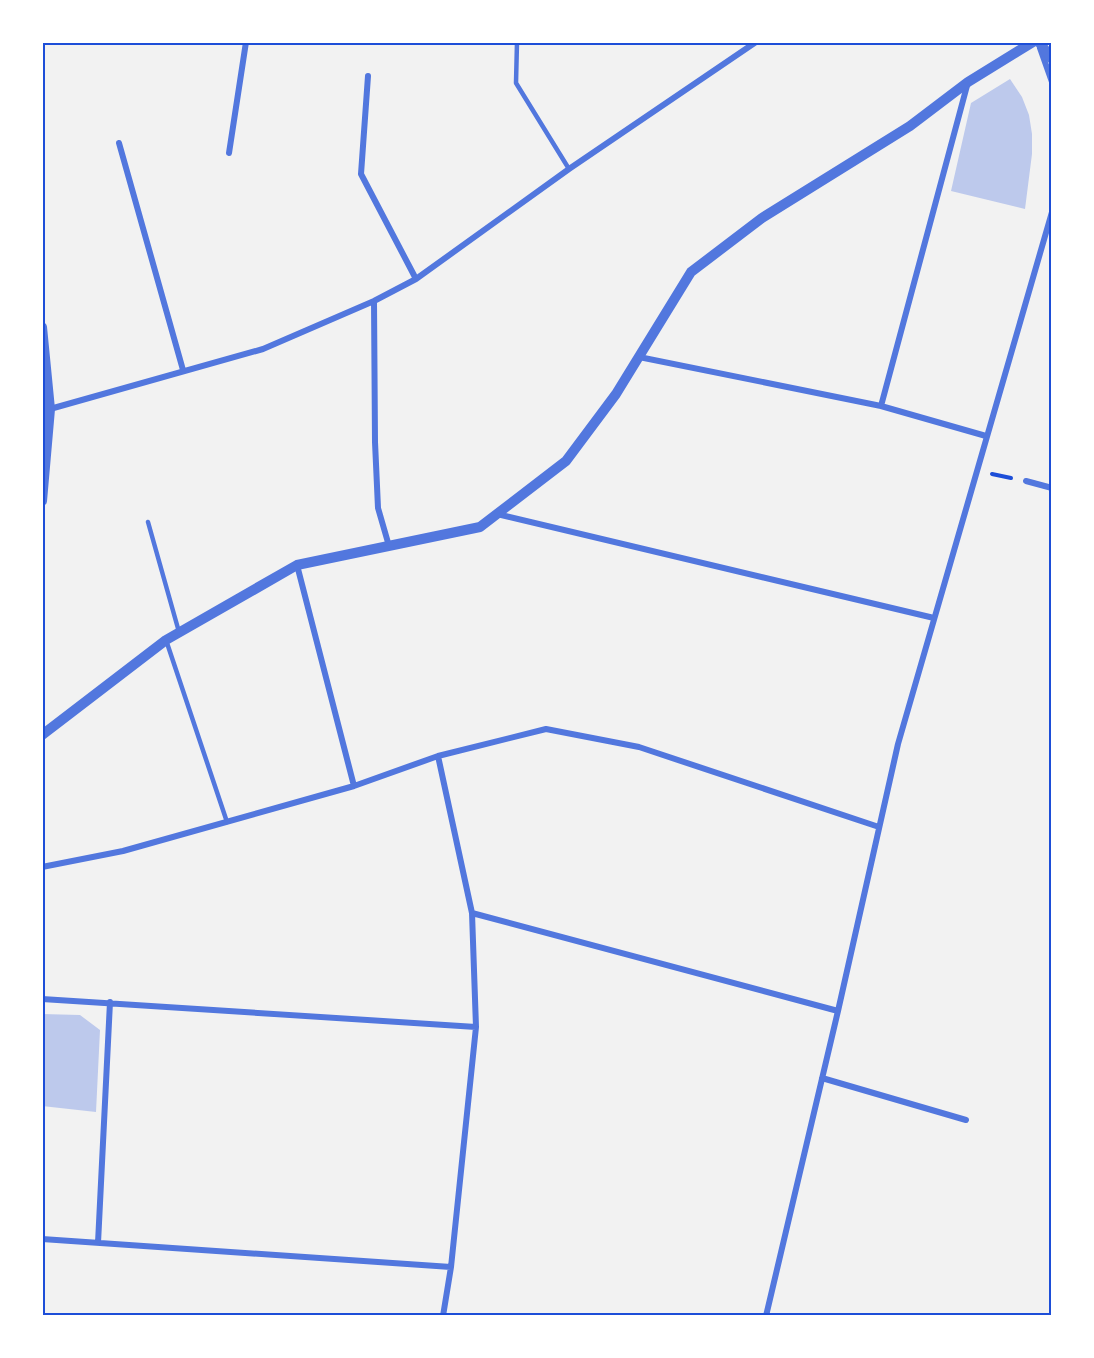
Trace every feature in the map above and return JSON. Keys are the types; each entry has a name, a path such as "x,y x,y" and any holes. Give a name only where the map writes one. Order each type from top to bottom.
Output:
{"street":[{"path":"228,153 246,42"},
{"path":"50,409 262,349 374,301 416,279 569,169 756,42"},
{"path":"42,735 166,640 297,565 480,527 566,461 616,394 691,272 762,219 910,126 968,82 1033,42"},
{"path":"1038,42 1052,59"},
{"path":"1038,42 1052,82"},
{"path":"368,76 361,174 416,279"},
{"path":"881,406 968,82"},
{"path":"119,143 183,370"},
{"path":"766,1316 898,744 1052,212"},
{"path":"374,301 378,508 389,546"},
{"path":"42,327 50,409 42,501"},
{"path":"639,357 881,406 986,436"},
{"path":"1026,481 1052,488"},
{"path":"497,514 934,618"},
{"path":"297,565 354,786"},
{"path":"42,867 123,851 354,786 438,756 546,729 639,747 879,827"},
{"path":"438,756 472,913 476,1027 451,1267 443,1316"},
{"path":"472,913 838,1011"},
{"path":"42,999 476,1027"},
{"path":"98,1243 110,1002"},
{"path":"822,1078 966,1120"},
{"path":"42,1239 451,1267"}],"lane":[{"path":"517,42 516,83 569,169"},
{"path":"148,522 179,633"},
{"path":"166,640 227,822"}],"path":[{"path":"976,470 1026,481"}],"building":[{"path":"1010,79 1022,97 1029,115 1032,134 1032,154 1025,209 951,191 971,103"},
{"path":"42,1014 80,1015 100,1030 96,1112 42,1106"}]}
